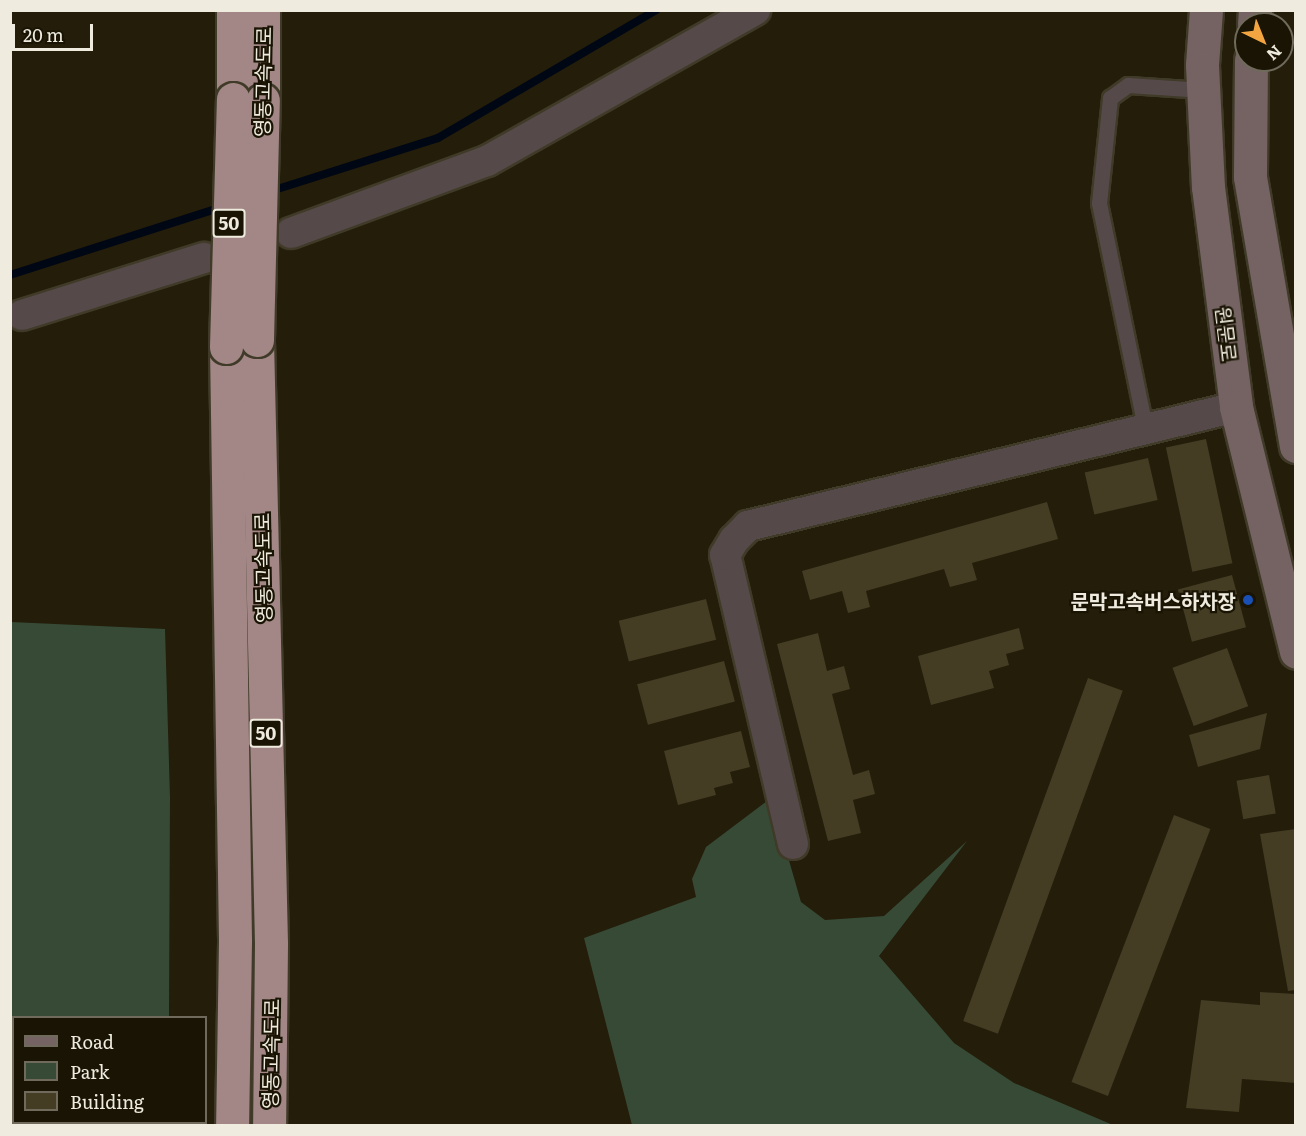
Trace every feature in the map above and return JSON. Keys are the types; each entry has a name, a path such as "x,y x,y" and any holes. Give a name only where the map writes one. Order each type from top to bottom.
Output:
{"highway":[{"name":"영동고속도로","path":"233,10 248,100"},
{"name":"영동고속도로","path":"232,1125 241,343 248,100 263,10"},
{"name":"영동고속도로","path":"241,343 272,944 269,1125"}],"main road":[{"name":"원문로","path":"1206,10 1203,90 1208,187 1236,407 1296,652"},
{"path":"1251,72 1250,177 1284,397 1296,446"},
{"path":"1236,407 1284,397"}],"street":[{"path":"291,233 487,161 754,10"},
{"path":"22,315 204,258"},
{"path":"793,844 725,555 734,540 748,526 1145,427 1236,407"}],"lane":[{"path":"1145,427 1099,203 1110,98 1128,85 1203,90"}],"green space":[{"path":"11,622 165,629 170,797 169,1016 12,1016 12,1124 168,1125 11,1125"},
{"path":"771,798 801,902 825,920 884,916 967,841 879,956 954,1043 1014,1083 1113,1125 632,1125 584,938 696,897 692,879 706,847"}],"building":[{"path":"1206,439 1232,563 1192,572 1166,448"},
{"path":"1148,458 1158,500 1094,515 1085,473"},
{"path":"1047,502 1058,539 972,563 977,580 950,587 944,569 866,591 870,607 848,613 842,591 810,600 802,571"},
{"path":"1232,575 1246,627 1192,642 1178,589"},
{"path":"706,599 716,640 629,662 619,621"},
{"path":"1019,628 1024,649 1006,654 1009,665 989,671 994,688 931,705 918,656"},
{"path":"818,633 827,671 844,666 850,689 832,694 853,775 869,770 875,794 853,800 861,833 828,841 777,644"},
{"path":"1227,648 1248,706 1194,726 1172,668"},
{"path":"724,661 735,702 648,725 637,684"},
{"path":"1088,678 1123,691 998,1034 963,1021"},
{"path":"1267,713 1260,749 1198,767 1189,735"},
{"path":"741,731 750,767 730,772 733,783 714,788 716,795 678,805 664,751"},
{"path":"1269,775 1276,813 1243,819 1237,781"},
{"path":"1174,815 1210,829 1108,1096 1072,1082"},
{"path":"1296,829 1296,990 1288,991 1260,834"},
{"path":"1260,992 1296,994 1296,1083 1242,1079 1239,1112 1186,1108 1201,1000 1260,1005"}],"waterway":[{"path":"268,192 438,138 656,10"},
{"path":"10,275 222,207"}],"place":[{"name":"문막고속버스하차장","path":"1248,600"}]}
